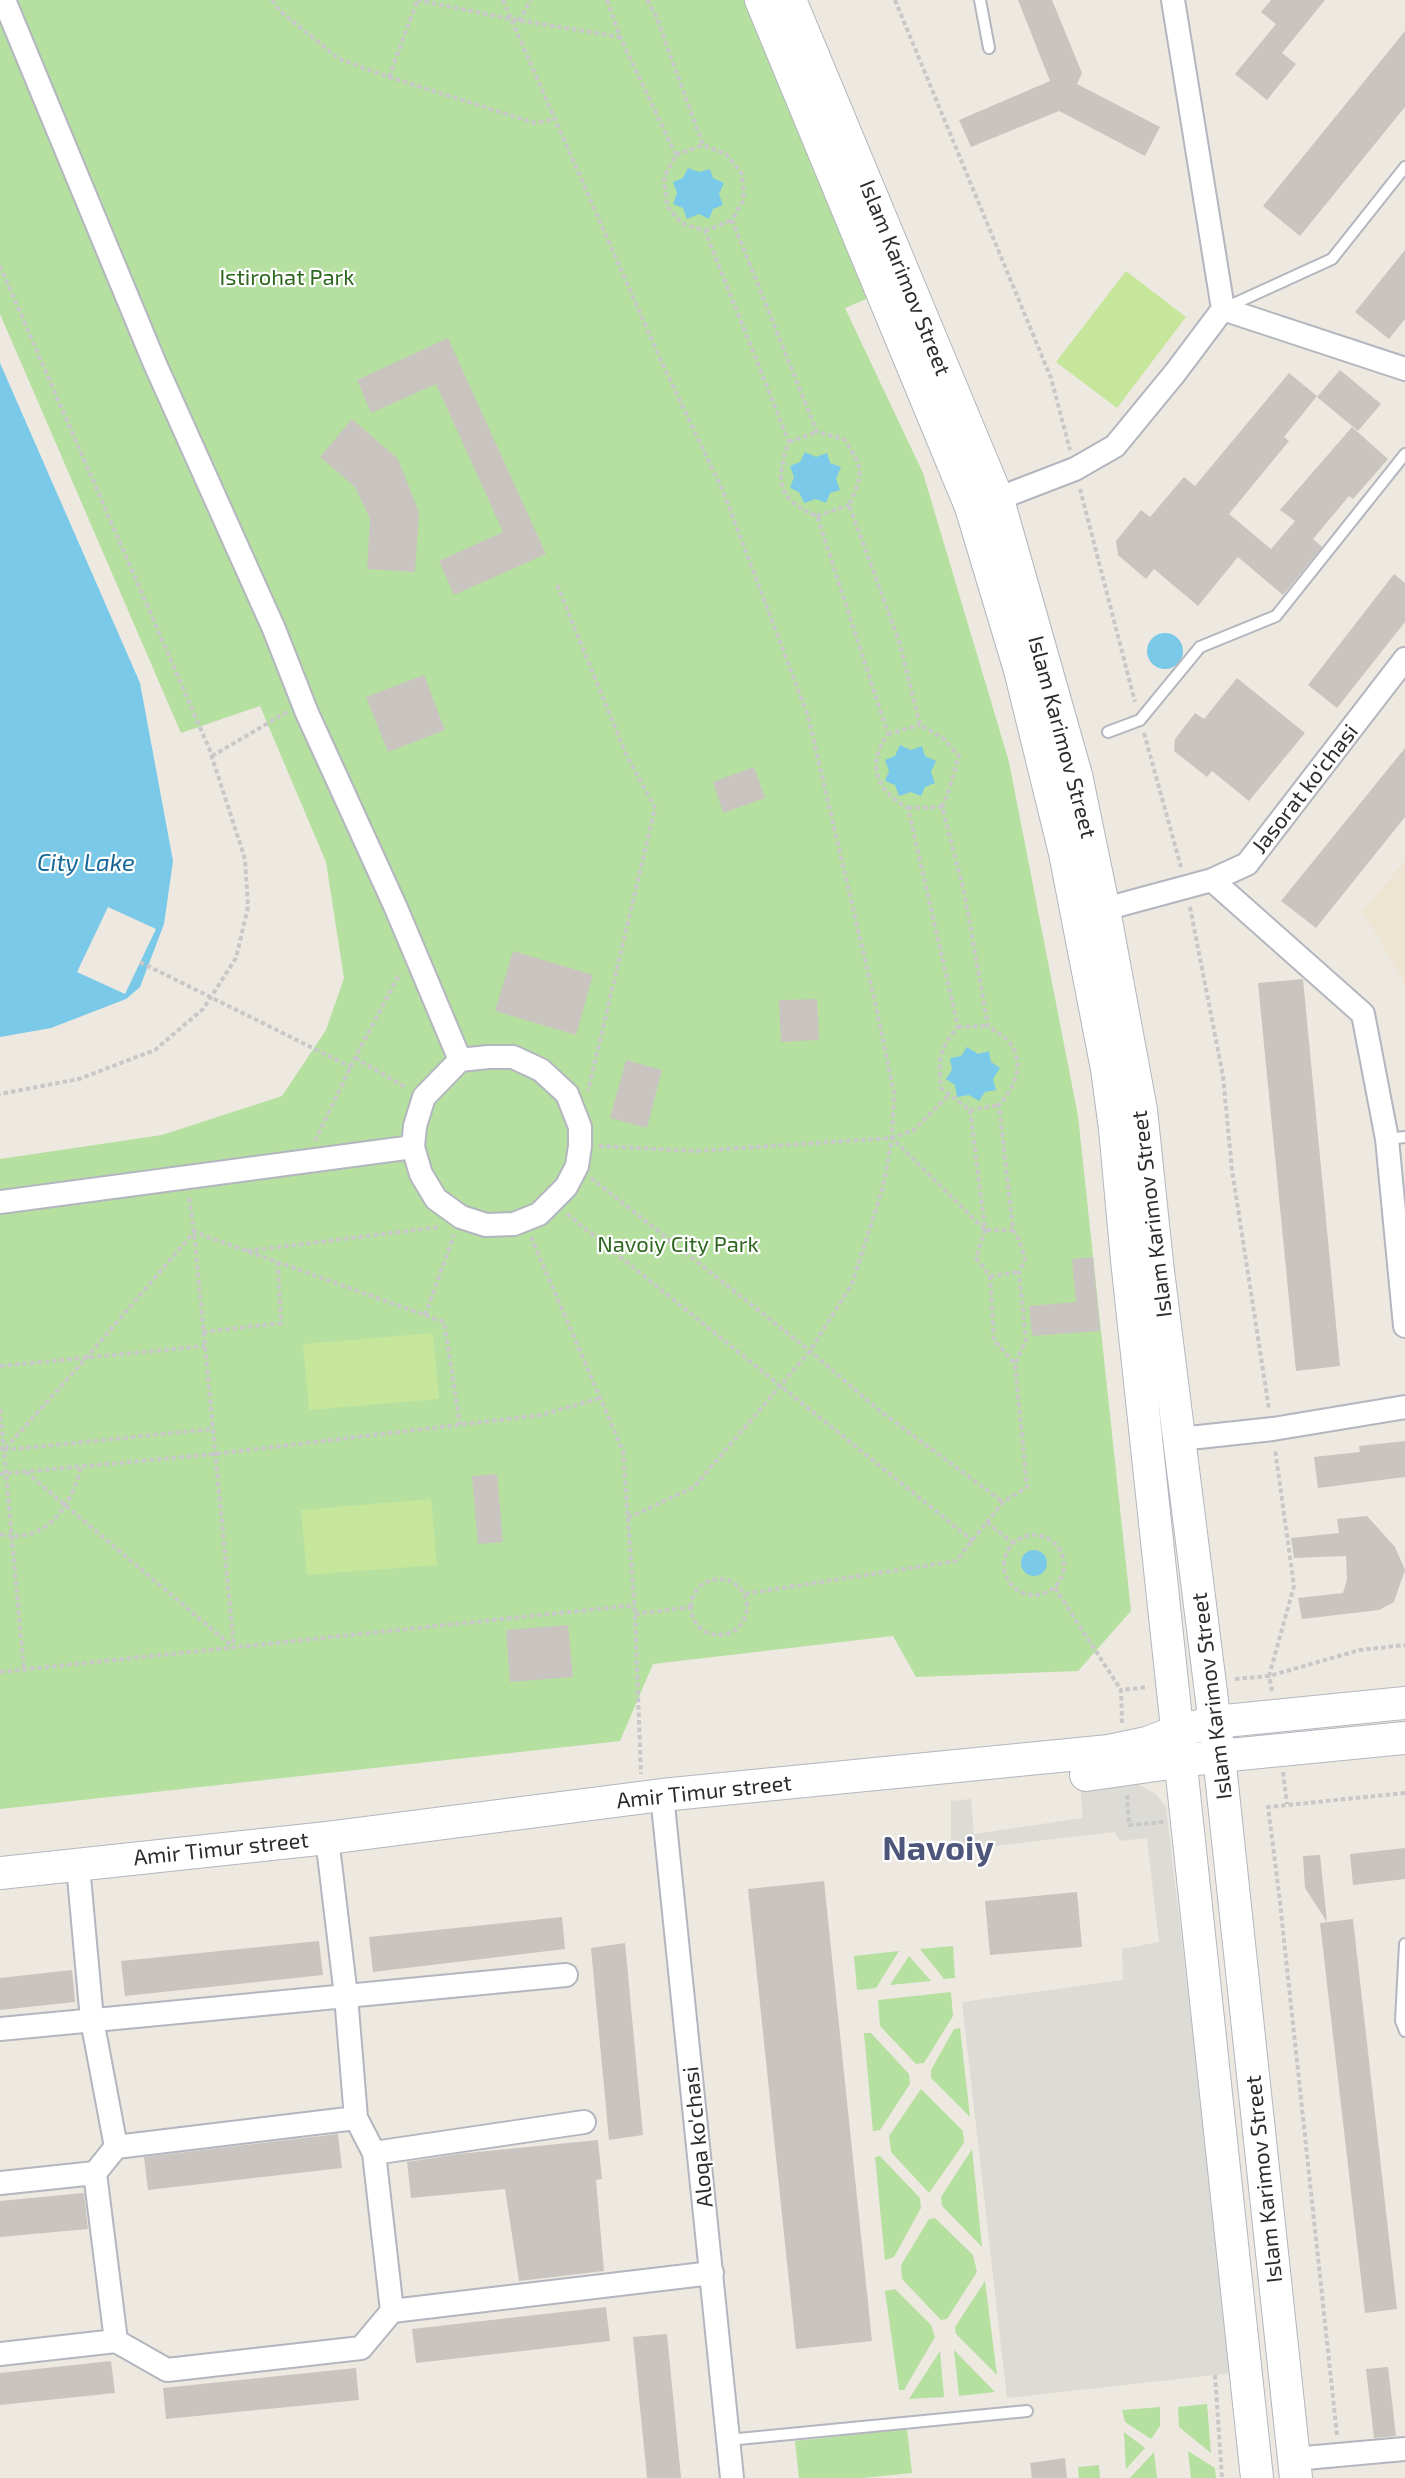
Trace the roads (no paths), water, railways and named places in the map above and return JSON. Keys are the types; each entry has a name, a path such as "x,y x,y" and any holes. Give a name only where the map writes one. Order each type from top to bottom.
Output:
{"main road":[{"name":"Islam Karimov Street","path":"760,0 826,153 985,503"},
{"name":"Islam Karimov Street","path":"790,0 985,503 1076,775 1257,2478"},
{"name":"Islam Karimov Street","path":"1091,913 1141,1110 1219,1756 1295,2468"},
{"name":"Amir Timur street","path":"0,1895 79,1876 328,1848 656,1803 1109,1751 1147,1743 1178,1731 1215,1722 1405,1703"},
{"name":"Amir Timur street","path":"656,1803 1102,1774 1219,1756 1405,1738"},
{"name":"Amir Timur street","path":"0,1873 79,1876"}],"street":[{"path":"4,0 155,364 274,629 303,702 460,1060"},
{"path":"985,503 1075,469 1115,446 1175,373 1223,309 1173,0"},
{"path":"1223,309 1405,369"},
{"name":"Jasorat ko‘chasi","path":"1091,913 1212,880 1247,864 1405,659"},
{"path":"1212,880 1363,1014 1396,1138 1405,1326"},
{"path":"513,1057 541,1070 567,1094 579,1146 566,1187 540,1214 514,1224 486,1225 459,1221 436,1199 421,1174 413,1147 415,1126 423,1097 460,1060 513,1057"},
{"path":"0,1202 413,1147"},
{"path":"1180,1439 1273,1429 1405,1407"},
{"name":"Aloqa ko'chasi","path":"656,1803 712,2273 732,2478"},
{"path":"328,1848 346,1996 356,2118 374,2153 392,2310"},
{"path":"79,1876 92,2020 116,2147"},
{"path":"0,2029 566,1976"},
{"path":"0,2183 95,2173 116,2147 356,2118"},
{"path":"374,2153 584,2122"},
{"path":"95,2173 116,2341"},
{"path":"0,2354 116,2341 167,2370 361,2348 392,2310 712,2273"},
{"path":"1295,2468 1340,2456 1405,2449"}],"lane":[{"path":"980,0 989,48"},
{"path":"1223,309 1332,259 1405,167"},
{"path":"1108,732 1140,720 1200,647 1276,616 1405,454"},
{"path":"1405,1944 1401,2021 1405,2031"},
{"path":"728,2440 1027,2411"}],"water":[{"path":"688,168 699,172 710,169 713,178 724,183 719,194 723,205 713,209 709,219 699,214 687,219 683,208 673,204 677,193 673,182 683,178"},
{"name":"City Lake","path":"0,363 140,683 173,861 164,924 140,987 126,999 51,1028 0,1037"},
{"path":"805,452 816,457 827,453 830,463 841,467 836,479 840,490 830,493 826,503 816,499 804,503 799,492 790,488 794,477 790,466 800,462"},
{"path":"1165,633 1178,638 1183,651 1178,664 1165,669 1152,664 1147,651 1152,638"},
{"path":"900,745 911,750 922,746 925,756 936,761 931,772 935,783 925,787 921,796 911,792 899,796 895,785 885,781 889,771 885,760 895,756"},
{"path":"967,1047 978,1054 989,1051 991,1062 1000,1068 993,1079 996,1090 985,1092 979,1101 969,1095 957,1097 955,1085 946,1079 952,1070 950,1058 961,1056"},
{"path":"1034,1550 1044,1553 1047,1563 1044,1573 1034,1576 1024,1573 1021,1563 1024,1553"}],"district":[{"name":"Navoiy","path":"938,1849"}],"park label":[{"name":"Istirohat Park","path":"287,278"},
{"name":"Navoiy City Park","path":"678,1245"}]}
